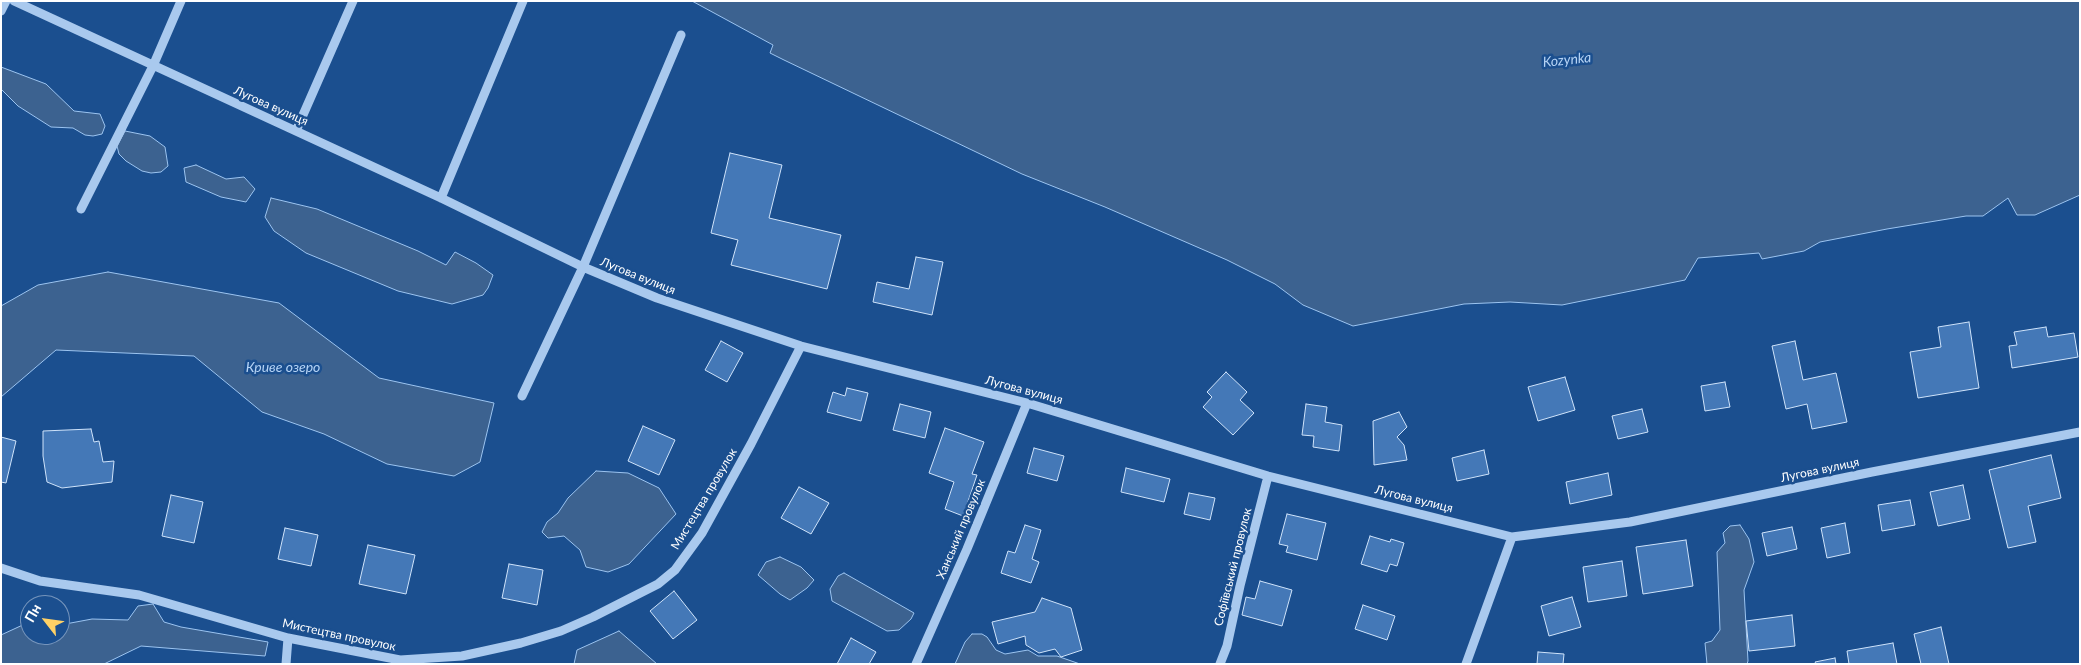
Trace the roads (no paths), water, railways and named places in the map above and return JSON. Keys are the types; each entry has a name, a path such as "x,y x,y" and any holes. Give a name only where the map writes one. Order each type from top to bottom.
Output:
{"street":[{"path":"1,11 6,1"},
{"name":"Лугова вулиця","path":"14,1 441,198 582,266 657,298 801,346 1027,403 1268,476 1512,537 1630,522 1872,472 2080,432"},
{"path":"81,208 153,66 181,1"},
{"path":"296,131 353,1"},
{"path":"441,198 523,1"},
{"path":"522,396 582,266 681,35"},
{"name":"Мистецтва провулок","path":"1,568 40,581 139,595 288,638 400,660 462,656 521,643 561,631 593,618 658,584 675,570 702,533 752,444 801,346"},
{"name":"Ханський провулок","path":"916,664 967,549 1027,403"},
{"name":"Софіївський провулок","path":"1220,664 1268,476"},
{"path":"1466,664 1512,537"},
{"path":"286,664 288,638"}],"water":[{"name":"Kozynka","path":"692,1 2080,1 2080,195 2035,215 2017,215 2008,198 1983,216 1966,216 1820,242 1804,251 1762,259 1759,253 1698,258 1685,280 1562,305 1510,302 1464,304 1353,326 1303,305 1275,284 1227,260 1105,207 1022,174 784,60 770,53 773,45"},
{"path":"1,67 46,84 74,111 100,114 105,126 102,134 85,135 73,128 51,127 18,106 1,89"},
{"path":"125,131 150,136 165,147 168,166 161,172 151,173 142,171 126,161 119,154 117,146"},
{"path":"196,165 226,179 244,177 255,189 246,202 221,197 186,182 184,168"},
{"path":"271,198 317,209 418,251 446,265 455,252 493,275 483,295 452,304 398,291 306,253 274,231 265,217"},
{"name":"Криве озеро","path":"108,272 279,303 379,378 494,403 480,462 454,476 387,464 324,434 262,412 194,356 56,350 1,397 1,306 38,285"},
{"path":"596,471 628,473 659,488 676,514 629,564 608,572 586,567 580,550 564,536 548,538 542,532 547,522 558,513 568,498"},
{"path":"1740,525 1749,539 1754,562 1744,590 1748,661 1747,664 1707,664 1705,643 1712,641 1720,630 1717,552 1725,543 1723,533 1730,526"},
{"path":"780,557 801,567 814,580 807,588 790,600 758,575 766,562"},
{"path":"844,573 914,613 911,619 899,630 887,631 832,601 830,589 838,576"},
{"path":"153,604 164,622 181,627 268,642 265,656 141,646 104,664 1,664 1,635 20,626 20,645 70,645 70,623 92,619 128,620 138,606"},
{"path":"619,631 657,664 574,664 577,650"},
{"path":"972,634 982,634 987,637 996,650 1005,654 1028,650 1038,656 1057,656 1080,664 955,664 965,642"}]}
